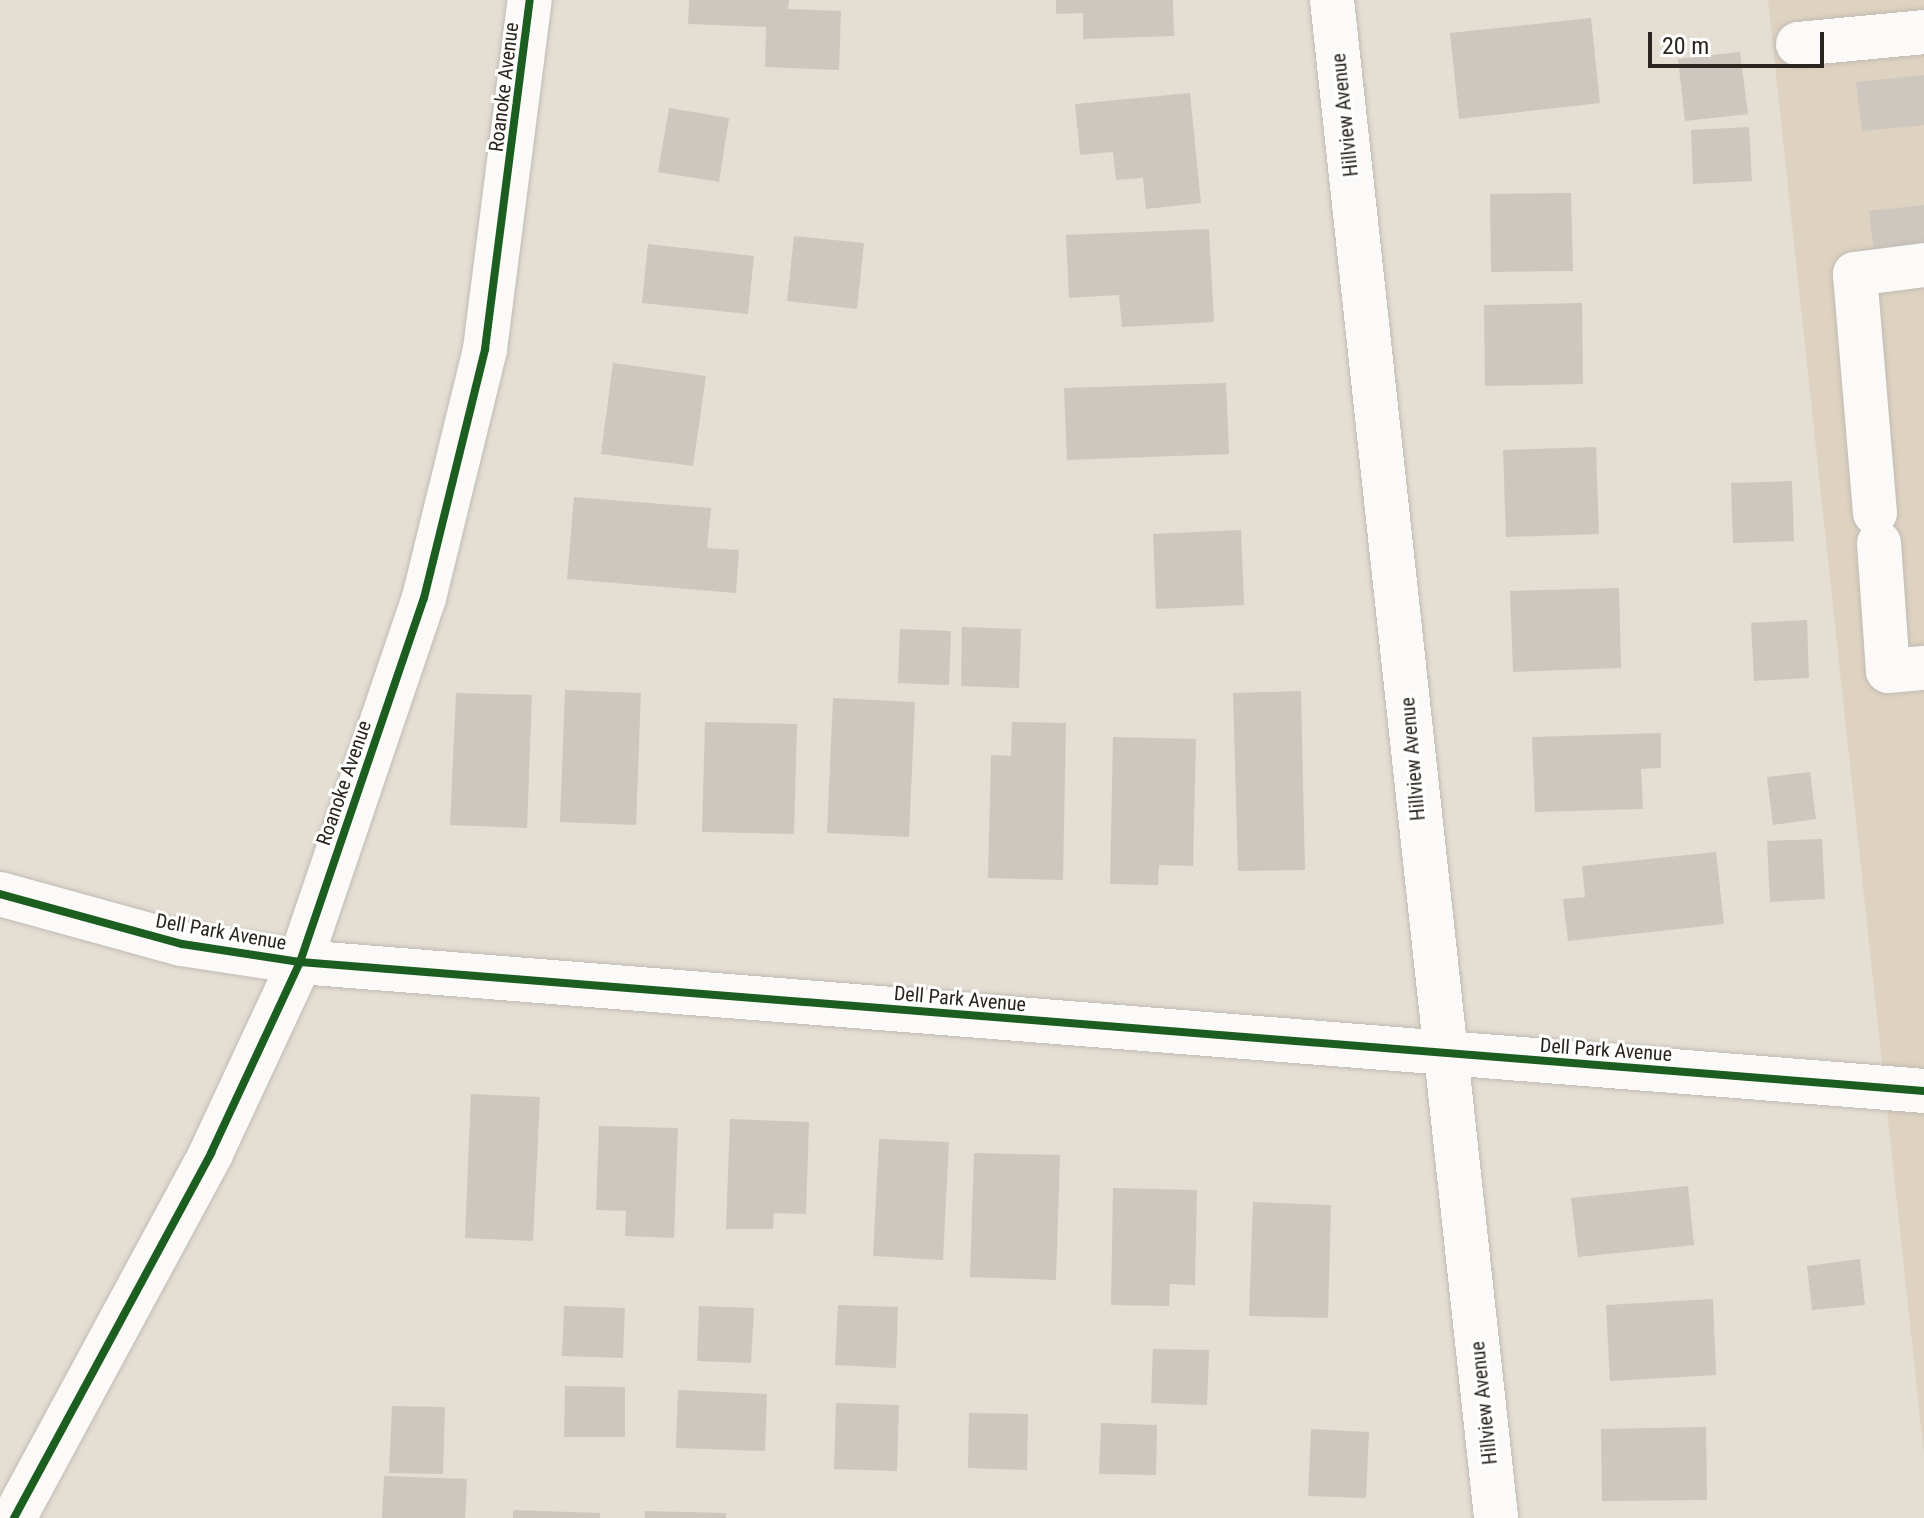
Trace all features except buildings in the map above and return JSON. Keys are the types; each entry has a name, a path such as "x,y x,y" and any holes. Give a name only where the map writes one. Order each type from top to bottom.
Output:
{"street":[{"name":"Roanoke Avenue","path":"14,1518 204,1167 300,962 424,598 485,349 530,0"},
{"name":"Hillview Avenue","path":"1332,0 1441,1053 1496,1518"},
{"path":"1798,44 1924,32"},
{"path":"1924,265 1855,274 1888,671 1924,668"},
{"name":"Dell Park Avenue","path":"0,894 182,944 300,962 1924,1091"}],"shaded area":[{"path":"1768,0 1924,0 1924,1454"}],"cycle path":[{"path":"14,1518 211,1153 300,962 424,598 485,349 530,0"},
{"path":"0,894 182,944 300,962 1924,1091"}]}
